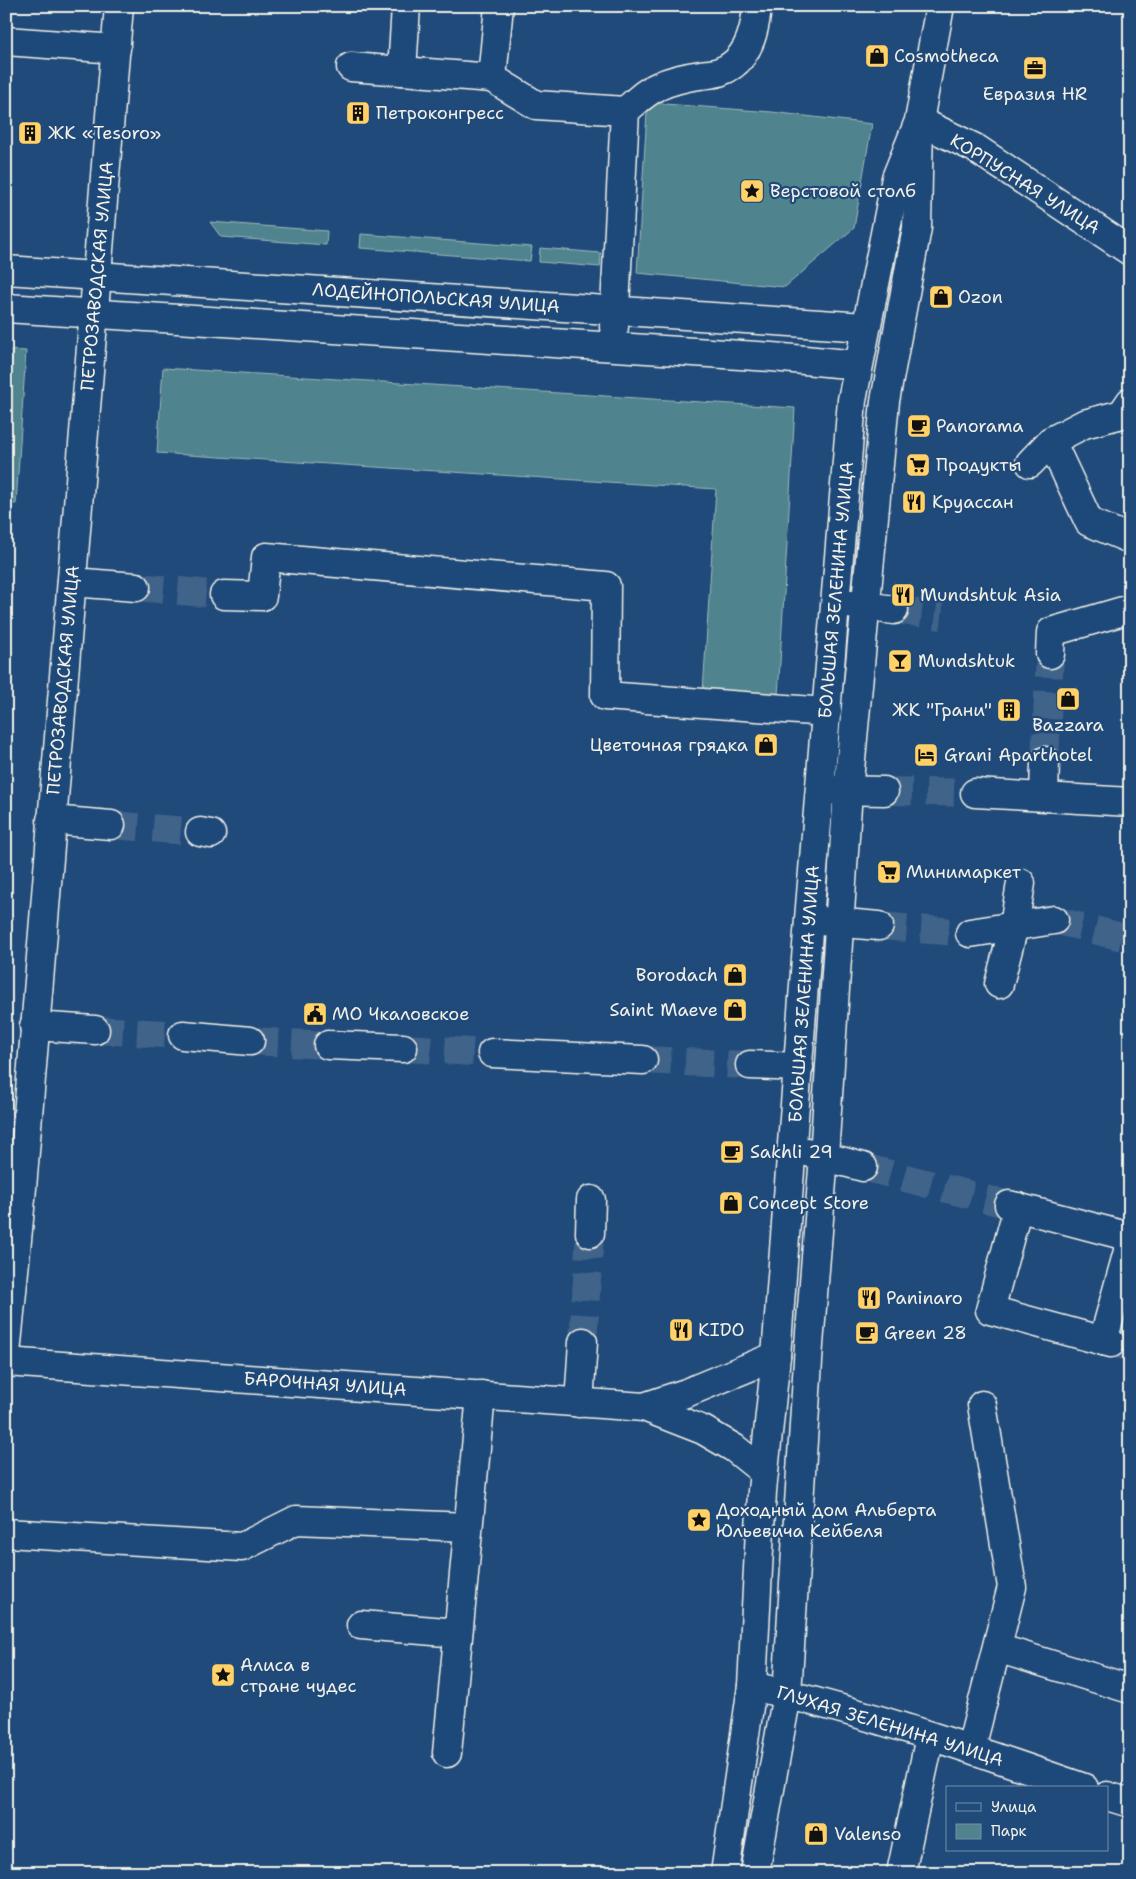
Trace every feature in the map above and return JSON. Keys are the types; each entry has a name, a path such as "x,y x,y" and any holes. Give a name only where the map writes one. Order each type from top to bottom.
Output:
{"street":[{"name":"ПЕТРОЗАВОДСКАЯ УЛИЦА","path":"6,1354 22,1188 119,6"},
{"path":"402,71 406,6"},
{"path":"492,78 498,6"},
{"path":"350,67 492,78 536,105 625,111 657,86 676,79 719,72 733,64 744,53 751,38 757,6"},
{"name":"БОЛЬШАЯ ЗЕЛЕНИНА УЛИЦА","path":"755,1873 787,1694 808,1345 824,1156 848,791 885,401 917,228 919,121 940,6"},
{"path":"6,41 116,49"},
{"path":"613,347 625,111"},
{"name":"БОЛЬШАЯ ЗЕЛЕНИНА УЛИЦА","path":"725,1873 752,1686 764,1472 776,1356 819,790 852,400 896,178 919,121"},
{"name":"КОРПУСНАЯ УЛИЦА","path":"919,121 975,148 1130,251"},
{"name":"ЛОДЕЙНОПОЛЬСКАЯ УЛИЦА","path":"6,270 865,327"},
{"path":"6,308 772,357 858,365"},
{"path":"1030,463 1051,440 1084,424 1122,414 1130,402"},
{"path":"1051,440 1089,522 1130,539"},
{"path":"224,595 262,596 266,557 606,586 605,696 827,712"},
{"path":"72,582 136,587"},
{"path":"835,602 894,610"},
{"path":"1050,654 1051,632 1130,609"},
{"path":"1044,796 1045,762"},
{"path":"819,790 884,791"},
{"path":"975,793 1130,802"},
{"path":"51,820 111,825"},
{"path":"999,984 1014,926 1020,883"},
{"path":"809,919 879,926"},
{"path":"970,933 1054,920"},
{"path":"34,1026 95,1030"},
{"path":"183,1035 250,1041"},
{"path":"328,1045 403,1048"},
{"path":"492,1053 643,1060"},
{"path":"750,1065 799,1067"},
{"path":"792,1149 863,1167"},
{"path":"590,1233 592,1200"},
{"path":"1130,1236 1014,1206 990,1310 1107,1342 1130,1244"},
{"path":"579,1403 583,1342"},
{"name":"БАРОЧНАЯ УЛИЦА","path":"644,1407 686,1393 776,1356"},
{"name":"БАРОЧНАЯ УЛИЦА","path":"6,1362 644,1407 703,1430 734,1448 764,1472"},
{"path":"446,1753 480,1396"},
{"path":"970,1748 1012,1587 982,1405"},
{"path":"6,1532 242,1547 296,1520 468,1527"},
{"path":"361,1625 458,1633"},
{"path":"997,1648 1130,1689"},
{"name":"ГЛУХАЯ ЗЕЛЕНИНА УЛИЦА","path":"752,1686 812,1700 970,1748 1078,1786"},
{"path":"902,1868 930,1736"},
{"path":"1108,1796 1130,1804"}],"green space":[{"path":"651,103 772,112 872,124 854,228 785,287 637,273 647,112"},
{"path":"210,222 327,231 326,245 221,237"},
{"path":"361,234 532,247 530,261 360,248"},
{"path":"540,248 601,253 600,267 539,262"},
{"path":"6,350 26,351 16,504 6,503"},
{"path":"163,368 795,408 778,696 703,691 716,489 157,453"}],"tunnel":[{"path":"136,587 224,595"},
{"path":"894,610 942,616"},
{"path":"1045,761 1050,654"},
{"path":"884,791 975,793"},
{"path":"111,825 200,832"},
{"path":"1054,920 1130,939"},
{"path":"879,926 970,933"},
{"path":"95,1030 183,1035"},
{"path":"250,1041 328,1045"},
{"path":"403,1048 492,1053"},
{"path":"643,1060 750,1065"},
{"path":"863,1167 1009,1205"},
{"path":"583,1342 590,1233"},
{"path":"1111,1343 1130,1347"}],"place":[{"name":"Cosmotheca","path":"877,56"},
{"name":"Евразия HR","path":"1035,68"},
{"name":"Петроконгресс","path":"358,113"},
{"name":"ЖК «Tesoro»","path":"30,133"},
{"name":"Верстовой столб","path":"752,191"},
{"name":"Ozon","path":"941,297"},
{"name":"Panorama","path":"919,426"},
{"name":"Продукты","path":"918,465"},
{"name":"Круассан","path":"914,502"},
{"name":"Mundshtuk Asia","path":"903,595"},
{"name":"Mundshtuk","path":"900,661"},
{"name":"Bazzara","path":"1068,699"},
{"name":"ЖК \"Грани\"","path":"1009,710"},
{"name":"Цветочная грядка","path":"766,745"},
{"name":"Grani Aparthotel","path":"926,755"},
{"name":"Минимаркет","path":"889,872"},
{"name":"Borodach","path":"735,975"},
{"name":"Saint Maeve","path":"735,1010"},
{"name":"МО Чкаловское","path":"315,1014"},
{"name":"Sakhli 29","path":"732,1152"},
{"name":"Concept Store","path":"731,1203"},
{"name":"Paninaro","path":"869,1298"},
{"name":"KIDO","path":"681,1330"},
{"name":"Green 28","path":"867,1333"},
{"name":"Доходный дом Альберта Юльевича Кейбеля","path":"699,1520"},
{"name":"Алиса в стране чудес","path":"223,1675"},
{"name":"Valenso","path":"816,1834"}]}
